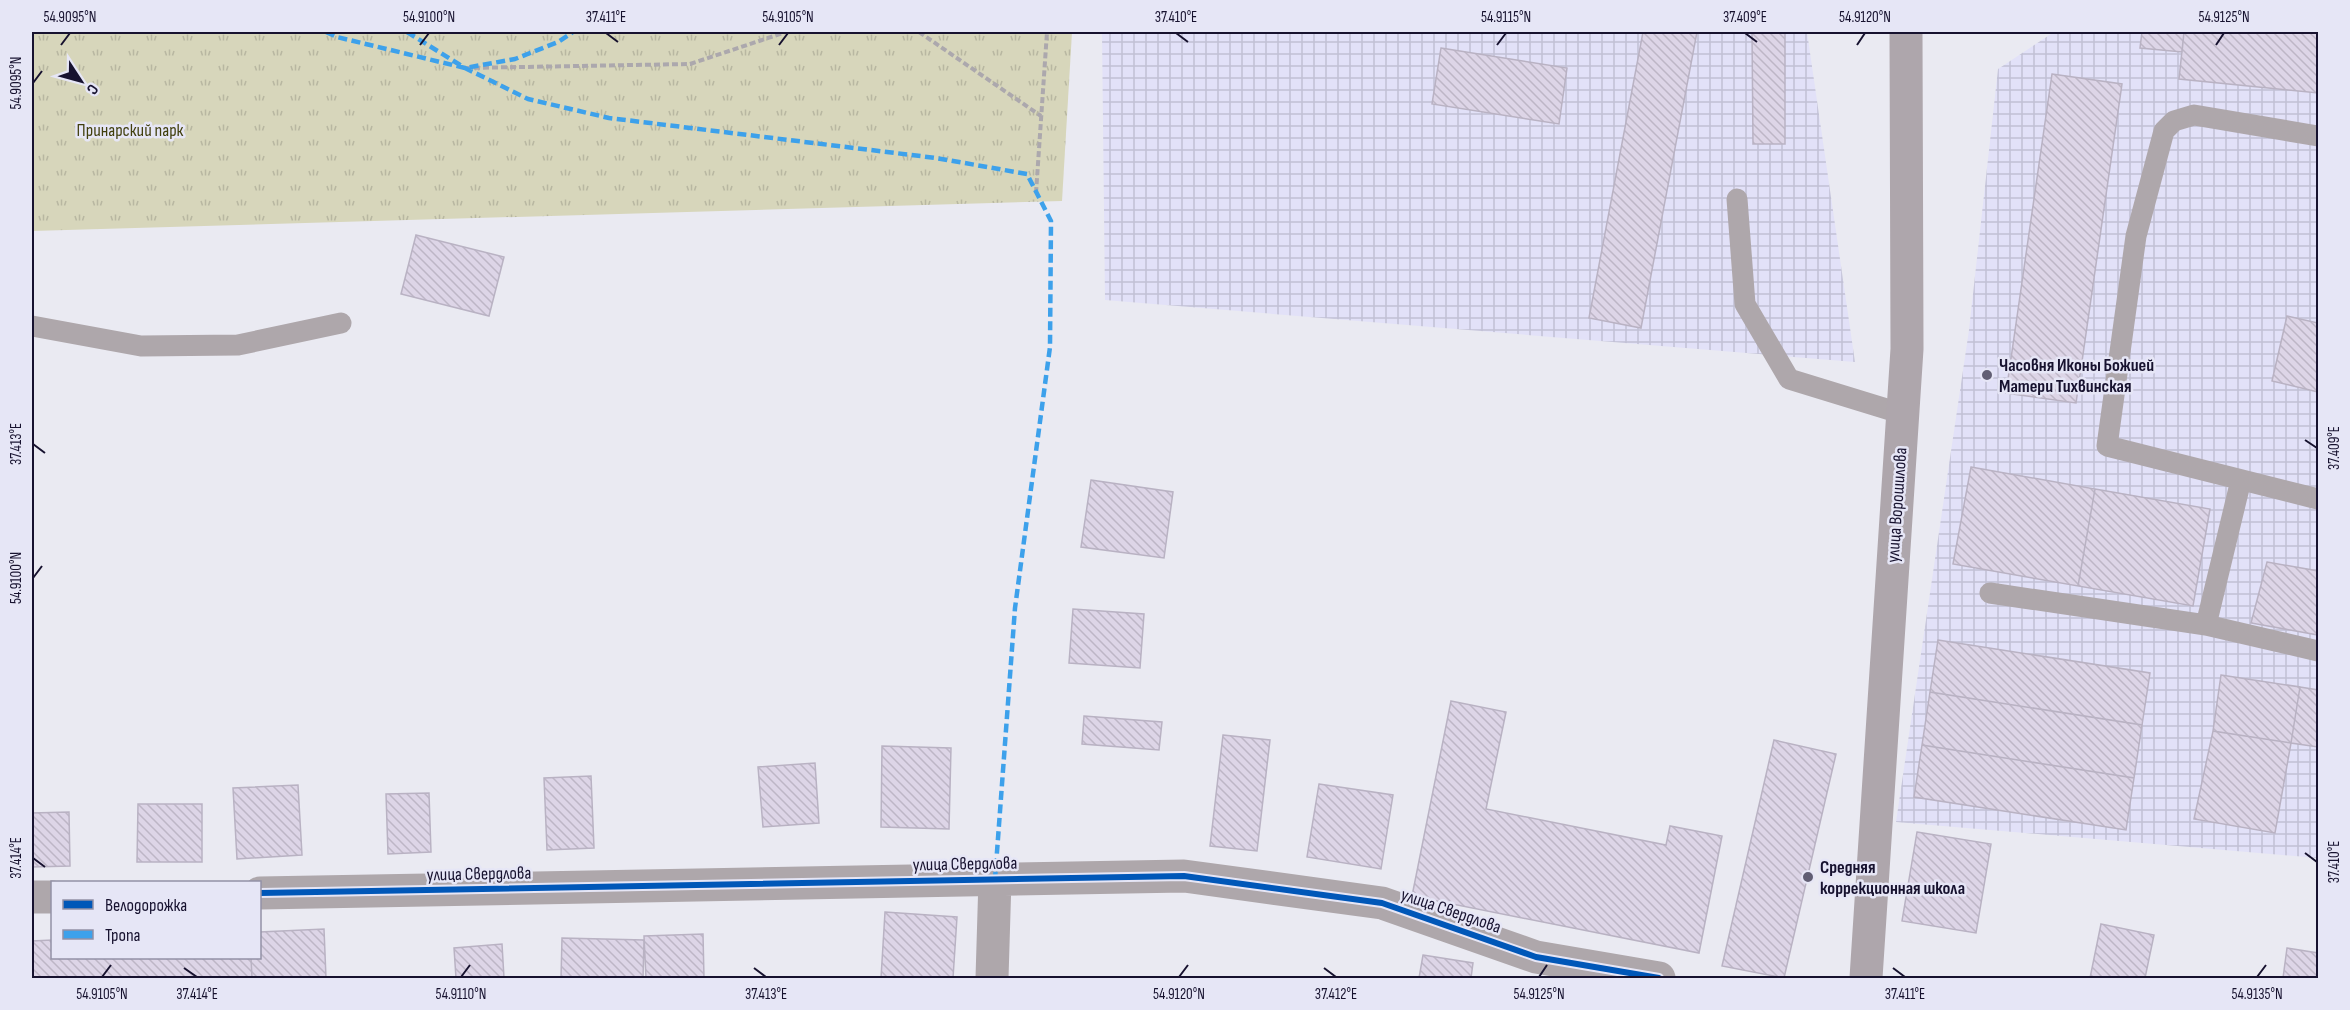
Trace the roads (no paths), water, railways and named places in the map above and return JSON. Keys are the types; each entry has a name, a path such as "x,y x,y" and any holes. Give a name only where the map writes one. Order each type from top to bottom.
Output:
{"main road":[{"name":"улица Ворошилова","path":"1866,978 1907,349 1906,32"}],"street":[{"name":"улица Свердлова","path":"261,893 1184,876 1382,903 1536,957 1659,978"},
{"path":"992,978 995,879"},
{"path":"32,897 51,897"}],"lane":[{"path":"2319,136 2194,115 2175,121 2164,131 2158,145 2136,236 2107,446 2319,500"},
{"path":"1737,199 1745,304 1789,379 1903,414"},
{"path":"32,326 141,346 238,345 341,323"},
{"path":"2206,626 2241,480"},
{"path":"1990,593 2206,626 2319,651"}],"place":[{"name":"Часовня Иконы Божией Матери Тихвинская","path":"1987,375"},
{"name":"Средняя коррекционная школа","path":"1808,877"}],"park label":[{"name":"Принарский парк","path":"130,130"}]}
